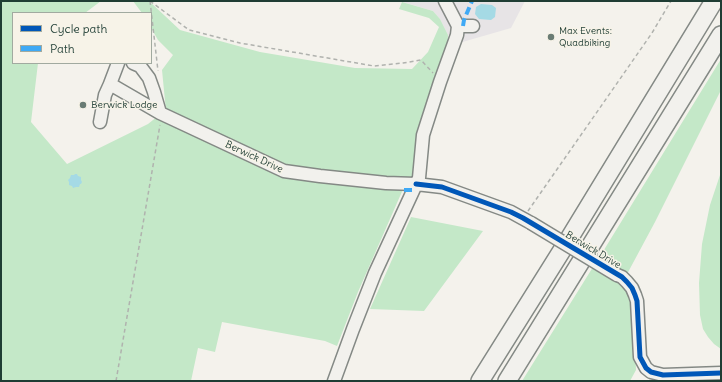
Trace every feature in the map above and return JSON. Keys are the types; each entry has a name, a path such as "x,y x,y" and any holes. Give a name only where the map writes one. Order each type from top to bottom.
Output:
{"highway":[{"path":"480,381 564,247 714,1"},
{"path":"507,381 721,35"}],"street":[{"path":"334,381 375,273 419,178 423,135 457,35 458,26 445,1"},
{"path":"458,26 473,26"},
{"path":"100,122 105,95 118,64"},
{"path":"135,64 140,66 149,78 161,113"},
{"name":"Berwick Drive","path":"110,84 161,113 284,171 442,188 510,212 622,277 627,282 635,294 637,301 640,357 646,368 651,372 663,375 721,373"}],"path":[{"path":"150,1 151,12"},
{"path":"150,1 189,30 240,43 374,66 421,60 434,73 442,76"},
{"path":"527,221 652,33 671,1"},
{"path":"152,19 158,74"},
{"path":"116,381 161,113"}],"shaded area":[{"path":"399,1 525,1 511,28 459,43 448,35 440,19 433,11"}],"green space":[{"path":"1,1 101,1 86,12 12,12 12,64 38,64 31,122 67,164 148,124 158,116 251,160 404,187 358,292 337,346 325,341 222,322 215,352 198,348 191,381 1,381"},
{"path":"133,1 149,1 180,30 260,52 355,68 412,69 428,52 439,27 429,18 399,9 402,2 433,11 440,19 448,35 447,56 416,177 407,181 285,167 166,111 162,70 173,55 158,40 152,30 152,12 141,12"},
{"path":"721,59 721,90 655,222 626,276 599,258"},
{"path":"721,172 721,349 714,344 703,329 700,315 699,283 702,244 710,205"},
{"path":"411,217 483,231 424,311 370,309"},
{"path":"593,267 620,282 633,301 636,370 630,381 522,381"}],"water":[{"path":"481,4 492,5 496,8 495,17 491,20 479,19 475,14 476,7"},
{"path":"75,174 81,177 82,182 79,187 73,188 69,185 68,180 71,175"}],"marked path":[{"path":"463,26 472,1"},
{"path":"404,190 414,190"}],"cycle path":[{"path":"416,184 442,187 511,212 622,277 632,288 637,301 640,357 646,368 651,372 663,375 721,373"}],"place":[{"name":"Max Events: Quadbiking","path":"551,37"},
{"name":"Berwick Lodge","path":"83,105"}]}
